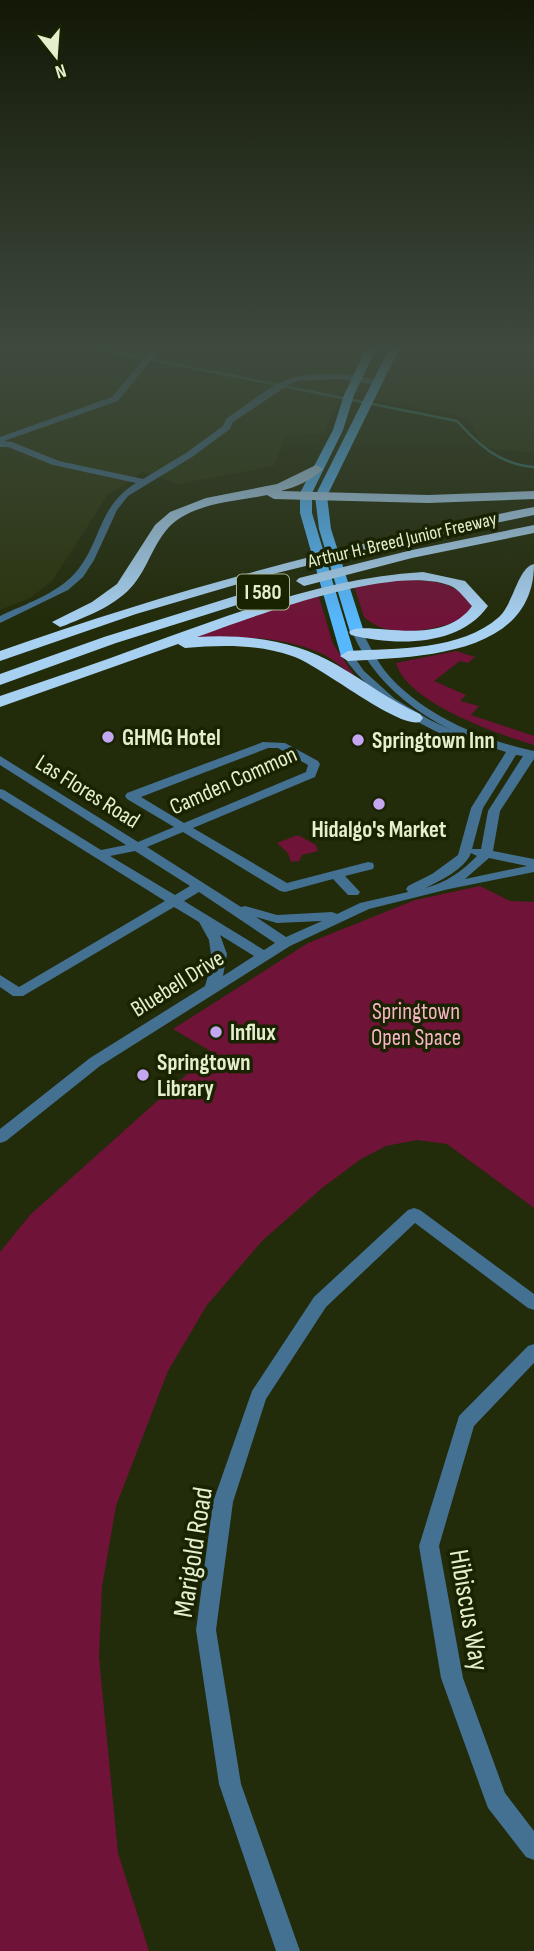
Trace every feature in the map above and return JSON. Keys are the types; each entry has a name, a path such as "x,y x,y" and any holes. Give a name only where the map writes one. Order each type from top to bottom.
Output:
{"highway":[{"path":"0,647 68,618 111,595 127,582 154,534 174,515 206,501 289,486 316,469"},
{"path":"243,495 428,499 534,495"},
{"name":"Arthur H. Breed Junior Freeway","path":"0,656 170,599 314,559 534,511"},
{"name":"Arthur H. Breed Junior Freeway","path":"0,680 110,640 264,592 412,554 534,529"},
{"path":"348,656 435,647 481,635 508,617 534,568"},
{"path":"0,702 285,600 387,579 413,577 453,583 476,598 480,606 467,624 451,630 391,636 357,632"},
{"path":"152,649 185,643 233,640 285,648 329,666 379,701 414,718"}],"main road":[{"path":"313,496 316,469 332,440"},
{"path":"346,440 306,513 319,531 339,598 348,656"},
{"path":"339,598 357,632"}],"street":[{"path":"0,620 47,598 79,575 113,510 133,488 209,440"},
{"path":"0,442 56,463 144,482"},
{"path":"0,450 47,468 133,488"},
{"path":"357,632 368,654 393,687 428,711 511,753"},
{"path":"348,656 378,690 414,718 461,740 530,759 494,811 486,854"},
{"name":"Camden Common","path":"99,854 137,847 181,826 311,774 314,764 281,745 267,744 131,796 181,826"},
{"path":"511,753 478,808 467,850 534,866"},
{"name":"Las Flores Road","path":"0,760 285,943"},
{"name":"Las Flores Road","path":"0,793 263,956"},
{"path":"181,826 285,888 368,866"},
{"name":"Bluebell Drive","path":"0,1137 95,1062 263,956 343,915 395,897 438,877 464,857 467,850"},
{"name":"Bluebell Drive","path":"395,897 442,888 468,872 486,854"},
{"path":"442,888 534,866"},
{"path":"336,874 353,891"},
{"path":"0,980 19,993 200,886"},
{"name":"Las Flores Road","path":"225,902 277,919 343,915"},
{"name":"Las Flores Road","path":"197,915 218,941 220,949 220,963 212,988"},
{"name":"Marigold Road","path":"288,1951 230,1784 206,1630 223,1502 258,1396 320,1302 414,1214 534,1303"},
{"name":"Hibiscus Way","path":"534,1350 466,1422 429,1546 452,1678 496,1800 534,1849"}],"shaded area":[{"path":"0,440 284,440 274,466 179,484 143,472 107,496 52,581 30,598 0,610"},
{"path":"479,440 534,440 534,453 483,448"}],"green space":[{"path":"420,580 447,585 475,602 468,618 428,629 400,631 375,625 364,617 354,586"},
{"path":"318,594 333,644 358,681 324,655 281,641 223,638 166,645"},
{"path":"456,651 475,657 468,663 460,661 434,681 466,695 460,701 479,706 471,715 534,736 534,745 477,725 435,704 404,678 396,663"},
{"path":"298,835 316,845 318,851 302,855 299,861 291,862 288,853 277,843"},
{"name":"Springtown Open Space","path":"480,886 510,901 534,902 534,1208 447,1144 417,1140 386,1146 361,1159 322,1188 262,1241 207,1305 168,1371 116,1506 102,1587 99,1657 118,1853 149,1951 0,1951 0,1252 30,1215 212,1052 173,1029 308,943 415,900"}],"waterway":[{"path":"476,440 500,458 534,467"}],"place":[{"name":"GHMG Hotel","path":"108,737"},
{"name":"Springtown Inn","path":"358,740"},
{"name":"Hidalgo's Market","path":"379,804"},
{"name":"Influx","path":"216,1032"},
{"name":"Springtown Library","path":"143,1075"}]}
